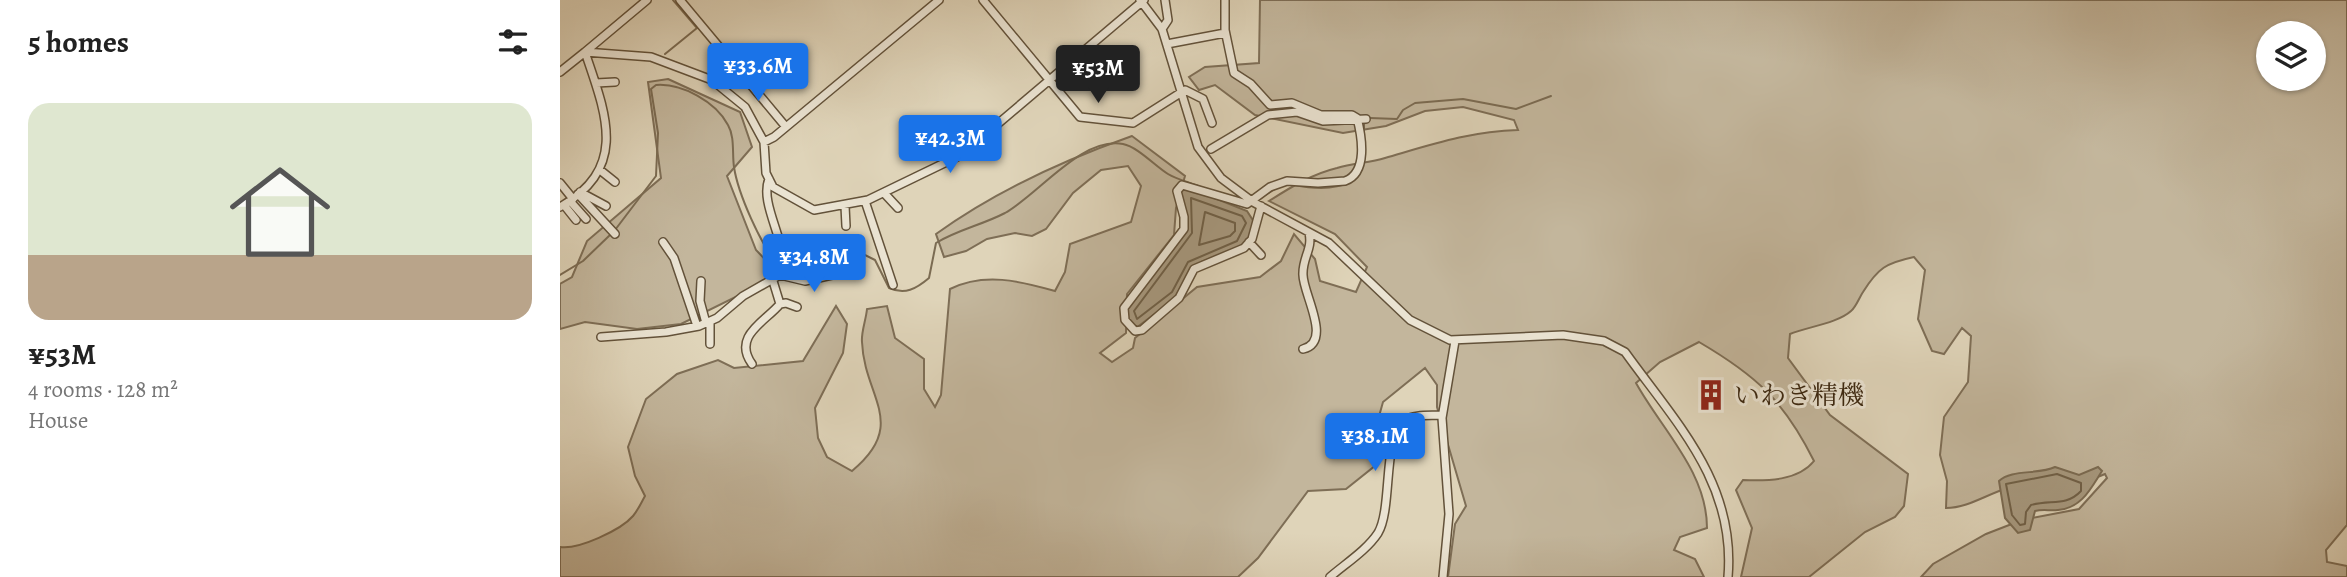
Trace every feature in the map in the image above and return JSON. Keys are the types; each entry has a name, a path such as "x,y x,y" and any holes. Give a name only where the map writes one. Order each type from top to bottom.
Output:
{"street":[{"path":"560,72 647,0"},
{"path":"680,0 786,127"},
{"path":"764,142 786,127 939,0"},
{"path":"982,0 1080,117 1128,123 1137,121 1185,90 1203,99 1212,122"},
{"path":"1162,29 1168,20 1166,0"},
{"path":"1225,0 1225,33 1234,73 1251,85 1264,102 1270,105 1292,103 1321,115 1352,115 1362,120"},
{"path":"585,52 652,57 712,79 745,107 764,142 769,179 773,187 814,210 865,201 961,155 1142,1 1162,29 1198,147 1221,178 1252,202 1344,255 1410,320 1428,331 1455,341 1563,335 1604,341 1625,352 1710,473 1725,517 1728,577"},
{"path":"1167,44 1225,33"},
{"path":"571,200 600,170 607,146 596,83 585,52"},
{"path":"596,83 615,82"},
{"path":"1211,149 1268,115 1297,111 1323,121 1362,120"},
{"path":"1261,206 1249,242 1238,252 1194,269 1179,298 1142,330 1135,331 1125,320 1124,308 1184,229 1179,187 1188,185 1236,203 1252,202 1258,195 1287,181 1318,183 1354,176 1361,162 1362,120"},
{"path":"600,170 615,182"},
{"path":"769,179 766,193 782,262 776,278 780,304"},
{"path":"560,183 586,219"},
{"path":"884,193 898,208"},
{"path":"571,200 606,206"},
{"path":"571,200 576,220"},
{"path":"571,200 615,234"},
{"path":"865,201 893,285"},
{"path":"845,206 846,226"},
{"path":"1303,349 1313,344 1317,334 1303,276 1312,244 1309,233"},
{"path":"663,242 674,258 696,326"},
{"path":"1249,242 1261,256"},
{"path":"601,337 666,332 696,326 708,322 743,296 776,278 804,281 850,271"},
{"path":"701,281 700,301 708,322 710,344"},
{"path":"752,364 745,354 747,337 764,316 780,304 797,307"},
{"path":"1443,577 1449,514 1443,415 1455,341"},
{"path":"1330,577 1378,533 1383,518 1394,438 1401,424 1411,418 1443,415"}],"shaded area":[{"path":"1260,0 2347,0 2347,525 2326,550 2327,562 2347,566 2347,577 1921,577 1933,564 1986,534 2022,520 2079,509 2107,478 2105,474 2082,481 2020,485 1962,506 1946,508 1947,481 1940,455 1944,417 1968,382 1971,336 1962,328 1944,354 1932,351 1918,319 1925,270 1914,257 1890,264 1878,272 1851,311 1845,315 1790,334 1788,358 1830,415 1908,474 1904,506 1895,517 1865,532 1809,577 1741,577 1752,528 1736,490 1743,480 1772,480 1791,476 1800,473 1814,461 1792,422 1767,392 1737,366 1699,342 1660,362 1636,383 1681,452 1700,488 1707,528 1680,537 1674,550 1695,559 1704,577 1448,577 1455,524 1466,506 1437,407 1437,385 1425,368 1383,402 1376,427 1388,440 1376,465 1346,489 1308,491 1258,558 1238,577 560,577 560,547 588,542 609,533 627,521 638,509 645,496 635,476 628,447 646,399 677,374 718,360 734,368 803,361 836,306 847,324 843,353 815,408 818,438 827,457 852,471 869,454 878,439 881,424 864,361 862,334 867,309 887,306 895,338 924,359 924,389 935,407 941,395 950,289 976,281 1002,280 1055,291 1065,272 1070,244 1131,222 1141,186 1128,166 1101,170 1073,193 1046,229 1032,236 1015,233 987,239 966,251 944,257 936,234 982,204 1055,166 1132,136 1185,176 1176,208 1174,235 1127,294 1126,333 1100,353 1112,362 1133,348 1135,338 1197,287 1260,277 1281,261 1294,234 1315,259 1320,281 1356,292 1367,267 1335,234 1269,201 1294,186 1343,166 1379,160 1467,136 1518,130 1514,120 1463,107 1425,111 1386,126 1343,133 1255,115 1215,85 1199,90 1189,77 1205,67 1259,63"},
{"path":"668,79 740,112 752,147 727,176 756,250 780,275 681,324 637,329 585,322 560,329 560,284 572,277 587,241 661,178 648,82"}],"water":[{"path":"1187,187 1247,211 1254,222 1250,237 1243,246 1201,262 1177,297 1136,328 1127,319 1126,309 1183,235 1181,189"},
{"path":"2055,467 2079,475 2098,467 2102,471 2080,501 2066,508 2035,511 2030,530 2018,533 2005,518 1999,481 2018,473"}],"waterway":[{"path":"665,54 697,28 673,0"},
{"path":"615,230 656,176 658,133 651,89 656,85 677,87 707,102 728,125 732,135 734,167 740,191 758,232 778,265"},
{"path":"1370,118 1397,119 1403,110 1415,103 1463,99 1516,109 1551,96"},
{"path":"1352,112 1362,117"},
{"path":"1364,122 1364,134"},
{"path":"819,274 835,256 850,252 861,253 875,260 889,288 900,291 915,288 929,278 936,243 1005,213 1077,157 1108,144 1129,146 1168,174 1203,188"},
{"path":"1294,185 1326,188 1347,183 1361,170 1364,160"},
{"path":"1265,195 1275,189"},
{"path":"560,275 583,261 611,234"},
{"path":"785,272 813,276"}],"place":[{"name":"いわき精機","path":"1711,395"}]}
